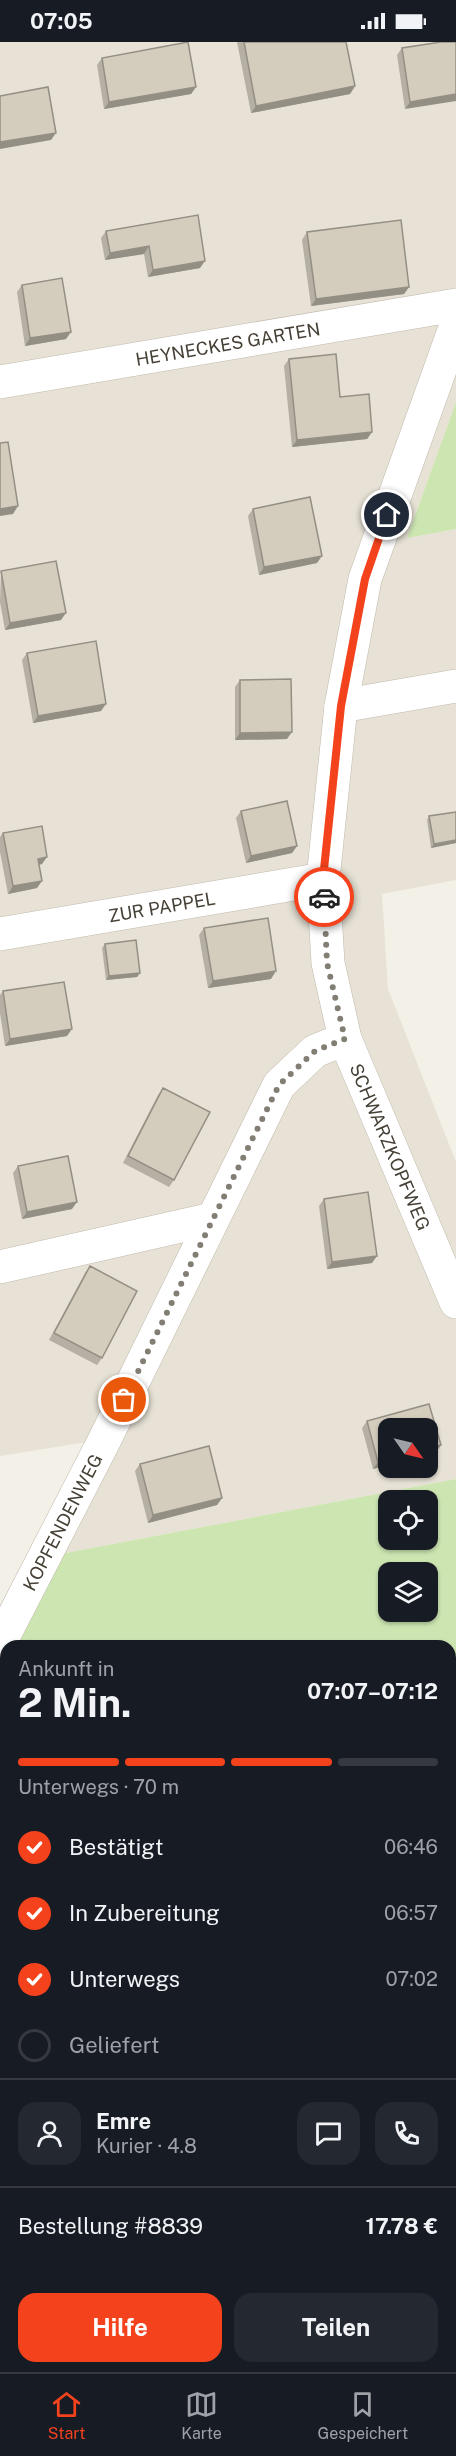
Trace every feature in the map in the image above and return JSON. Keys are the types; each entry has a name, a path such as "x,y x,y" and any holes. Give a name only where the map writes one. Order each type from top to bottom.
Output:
{"street":[{"name":"HEYNECKES GARTEN","path":"0,382 456,305"},
{"name":"SCHWARZKOPFWEG","path":"456,325 365,579 341,706 323,879 327,963 345,1039 456,1302"},
{"path":"341,706 456,686"},
{"name":"ZUR PAPPEL","path":"0,934 323,879"},
{"name":"KOPFENDENWEG","path":"2,1640 104,1441 279,1085 315,1051 345,1039"},
{"path":"0,1267 212,1218"}],"shaded area":[{"path":"0,42 456,42 456,402 407,538 456,529 456,880 382,894 388,989 456,1162 456,1479 398,1490 378,1490 378,1494 55,1555 118,1437 0,1456"}],"green space":[{"path":"456,402 456,529 407,538"},
{"path":"456,1479 456,1640 14,1640 55,1555 378,1494 378,1550 438,1550 438,1490 398,1490"}],"building":[{"path":"188,42 196,87 109,102 102,58"},
{"path":"244,42 346,42 355,86 256,106"},
{"path":"456,42 456,94 410,102 402,48"},
{"path":"48,87 56,133 0,142 0,96"},
{"path":"198,215 205,261 153,270 149,246 110,253 106,231"},
{"path":"401,220 409,287 316,299 307,232"},
{"path":"62,278 71,332 30,338 22,285"},
{"path":"336,354 340,397 369,394 372,432 297,440 289,359"},
{"path":"8,442 18,506 0,509 0,443"},
{"path":"310,497 322,556 264,567 253,509"},
{"path":"56,561 66,613 10,623 1,571"},
{"path":"96,641 106,704 38,716 27,653"},
{"path":"291,679 292,732 240,733 240,680"},
{"path":"287,801 297,846 251,856 241,811"},
{"path":"456,812 456,840 434,844 429,816"},
{"path":"42,826 47,857 38,859 42,881 13,886 3,833"},
{"path":"268,918 276,971 213,981 204,928"},
{"path":"136,940 140,973 109,976 105,944"},
{"path":"64,982 72,1029 10,1039 3,991"},
{"path":"163,1088 210,1112 174,1180 128,1156"},
{"path":"68,1156 77,1202 27,1212 18,1166"},
{"path":"368,1192 377,1256 332,1262 324,1199"},
{"path":"90,1266 137,1291 102,1358 54,1333"},
{"path":"429,1404 433,1418 378,1418 378,1462 367,1421"},
{"path":"209,1446 222,1498 153,1515 140,1464"}],"way so far":[{"path":"124,1400 279,1085 315,1051 345,1039 327,963 324,897"}],"route":[{"path":"324,897 323,879 341,706 365,579 387,515"}]}
